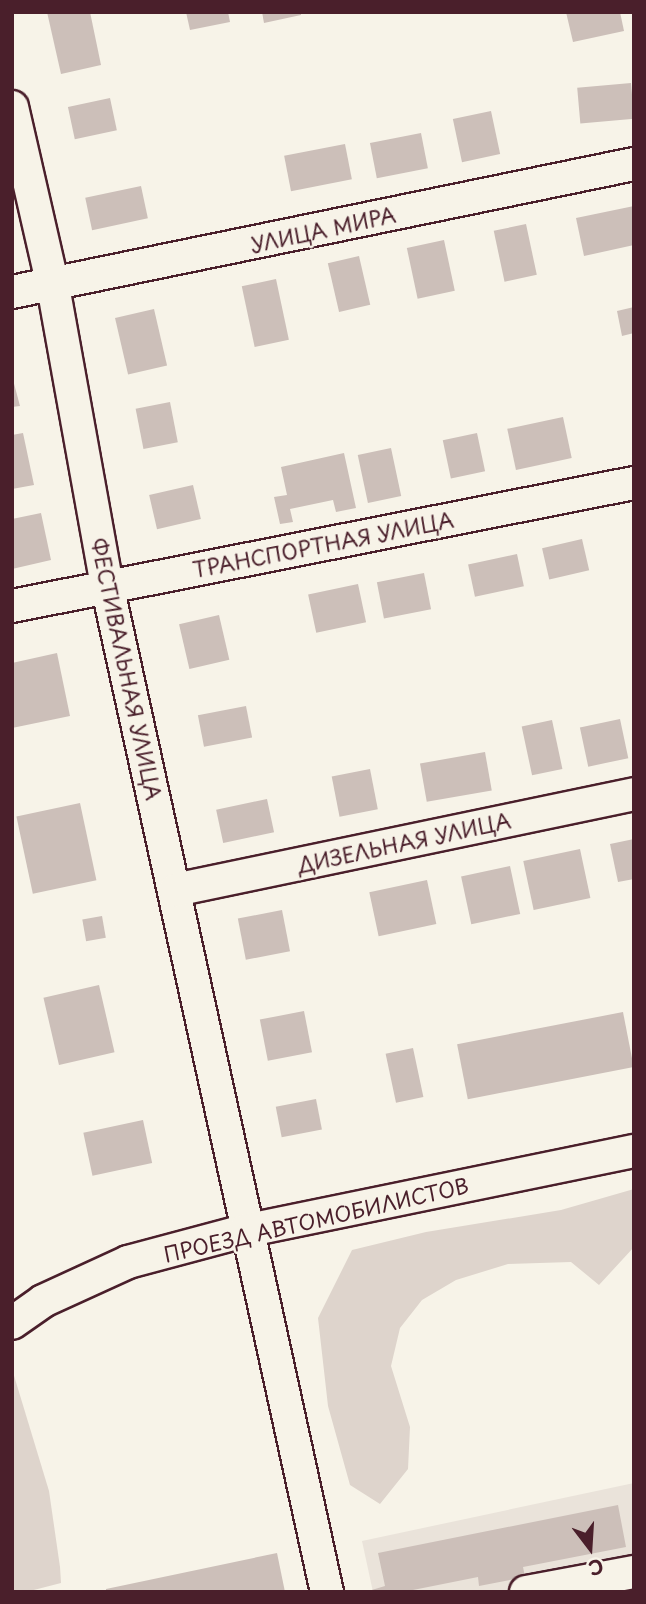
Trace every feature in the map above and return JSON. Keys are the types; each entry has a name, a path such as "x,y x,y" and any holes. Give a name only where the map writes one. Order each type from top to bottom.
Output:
{"street":[{"name":"ФЕСТИВАЛЬНАЯ УЛИЦА","path":"12,107 53,286 107,586 175,890 244,1231 327,1592"},
{"name":"УЛИЦА МИРА","path":"12,292 53,286 634,164"},
{"name":"ТРАНСПОРТНАЯ УЛИЦА","path":"12,606 634,483"},
{"name":"ДИЗЕЛЬНАЯ УЛИЦА","path":"175,890 634,794"},
{"name":"ПРОЕЗД АВТОМОБИЛИСТОВ","path":"12,1323 43,1301 128,1262 244,1231 634,1151"},
{"path":"526,1592 634,1572"}],"shaded area":[{"path":"634,1189 634,1247 599,1285 571,1262 508,1264 456,1280 422,1300 400,1328 391,1366 410,1427 408,1469 380,1504 350,1485 328,1406 318,1318 352,1250 426,1232 561,1210"},
{"path":"12,1369 49,1491 60,1567 61,1583 26,1592 12,1592"},
{"path":"634,1483 634,1592 373,1592 362,1541"}],"building":[{"path":"47,12 90,12 101,65 61,74"},
{"path":"186,12 228,12 230,22 190,30"},
{"path":"262,12 301,12 301,15 264,23"},
{"path":"566,12 620,12 624,31 573,42"},
{"path":"631,83 634,119 580,124 577,88"},
{"path":"110,98 117,130 75,139 68,107"},
{"path":"491,111 500,154 462,162 453,119"},
{"path":"421,133 428,168 377,178 370,143"},
{"path":"345,144 352,179 291,191 284,156"},
{"path":"141,186 148,218 92,230 85,198"},
{"path":"634,206 634,245 584,256 576,218"},
{"path":"526,224 537,275 505,282 494,231"},
{"path":"444,240 455,291 418,299 407,248"},
{"path":"359,256 370,305 339,312 328,263"},
{"path":"276,279 289,340 255,347 242,286"},
{"path":"634,307 634,333 622,336 617,311"},
{"path":"154,309 167,366 128,375 115,318"},
{"path":"12,376 20,406 12,407"},
{"path":"170,402 178,442 143,449 136,409"},
{"path":"563,417 572,458 516,470 507,429"},
{"path":"23,433 34,485 12,489 12,435"},
{"path":"477,433 485,471 451,478 443,440"},
{"path":"391,448 401,496 368,503 358,455"},
{"path":"344,453 356,508 336,512 333,500 290,509 293,522 280,524 274,497 287,495 281,467"},
{"path":"193,485 201,519 157,529 149,495"},
{"path":"41,513 51,560 12,569 12,519"},
{"path":"582,539 589,570 549,579 542,548"},
{"path":"517,554 524,586 475,597 468,564"},
{"path":"424,573 431,609 384,618 377,582"},
{"path":"358,584 366,622 316,633 308,595"},
{"path":"219,615 229,660 189,669 179,624"},
{"path":"57,653 70,716 12,728 12,663"},
{"path":"246,706 252,737 204,747 198,715"},
{"path":"620,719 628,758 588,767 580,728"},
{"path":"552,720 562,769 532,775 522,726"},
{"path":"485,752 492,790 427,802 420,763"},
{"path":"370,769 378,809 340,817 332,776"},
{"path":"267,799 274,832 223,843 216,810"},
{"path":"80,803 96,880 33,894 16,817"},
{"path":"634,839 634,879 618,882 610,844"},
{"path":"580,849 590,898 534,910 523,861"},
{"path":"510,866 520,914 471,924 461,876"},
{"path":"427,880 436,924 379,936 369,892"},
{"path":"282,910 290,951 246,960 238,919"},
{"path":"102,916 106,938 86,941 82,919"},
{"path":"99,985 115,1052 59,1065 43,998"},
{"path":"304,1011 312,1052 268,1061 260,1020"},
{"path":"623,1012 634,1067 468,1099 457,1044"},
{"path":"413,1048 423,1097 396,1103 386,1054"},
{"path":"316,1099 322,1129 282,1137 276,1107"},
{"path":"143,1120 152,1163 92,1176 83,1133"},
{"path":"618,1505 626,1547 523,1567 525,1577 479,1586 478,1577 403,1592 365,1592 385,1586 378,1553"},
{"path":"277,1553 285,1592 106,1592 106,1589"}]}
